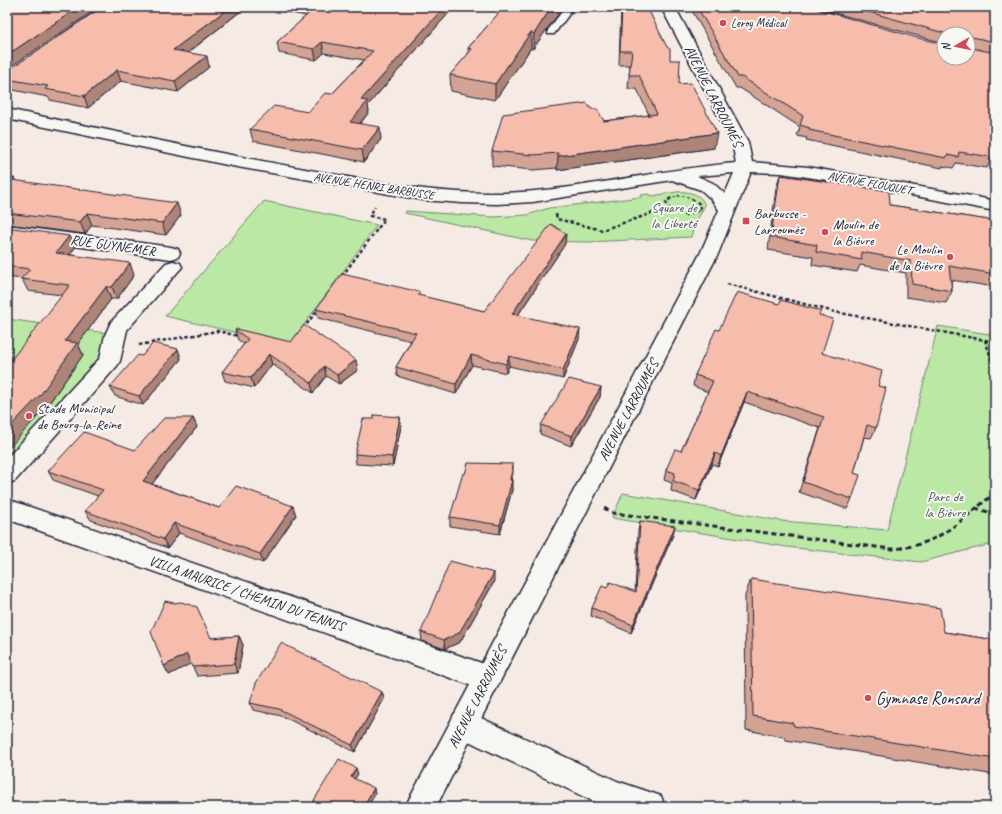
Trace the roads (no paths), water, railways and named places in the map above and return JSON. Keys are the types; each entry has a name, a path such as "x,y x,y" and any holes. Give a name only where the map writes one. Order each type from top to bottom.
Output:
{"main road":[{"name":"AVENUE LARROUMÈS","path":"420,807 709,254 727,209 739,185 745,167 740,142 668,7"},
{"name":"AVENUE HENRI BARBUSSE","path":"7,114 279,170 386,189 450,197 489,199 525,197 709,170 745,167"},
{"name":"AVENUE FLOUQUET","path":"745,167 805,171 911,189 995,206"},
{"path":"671,176 698,181 717,194 727,209"},
{"name":"RUE GUYNEMER","path":"7,231 172,260 118,328 114,338 110,361 7,474"},
{"name":"VILLA MAURICE / CHEMIN DU TENNIS","path":"7,509 487,678"},
{"path":"464,724 613,795 650,807"}],"lane":[{"path":"551,32 567,11"}],"place":[{"name":"Leroy Médical","path":"723,23"},
{"name":"Barbusse - Larroumès","path":"746,221"},
{"name":"Moulin de la Bièvre","path":"825,232"},
{"name":"Le Moulin de la Bièvre","path":"950,257"},
{"name":"Stade Municipal de Bourg-la-Reine","path":"29,416"},
{"name":"Gymnase Ronsard","path":"868,698"}],"park label":[{"name":"Square de la Liberté","path":"674,216"},
{"name":"Parc de la Bièvre","path":"945,504"}]}
